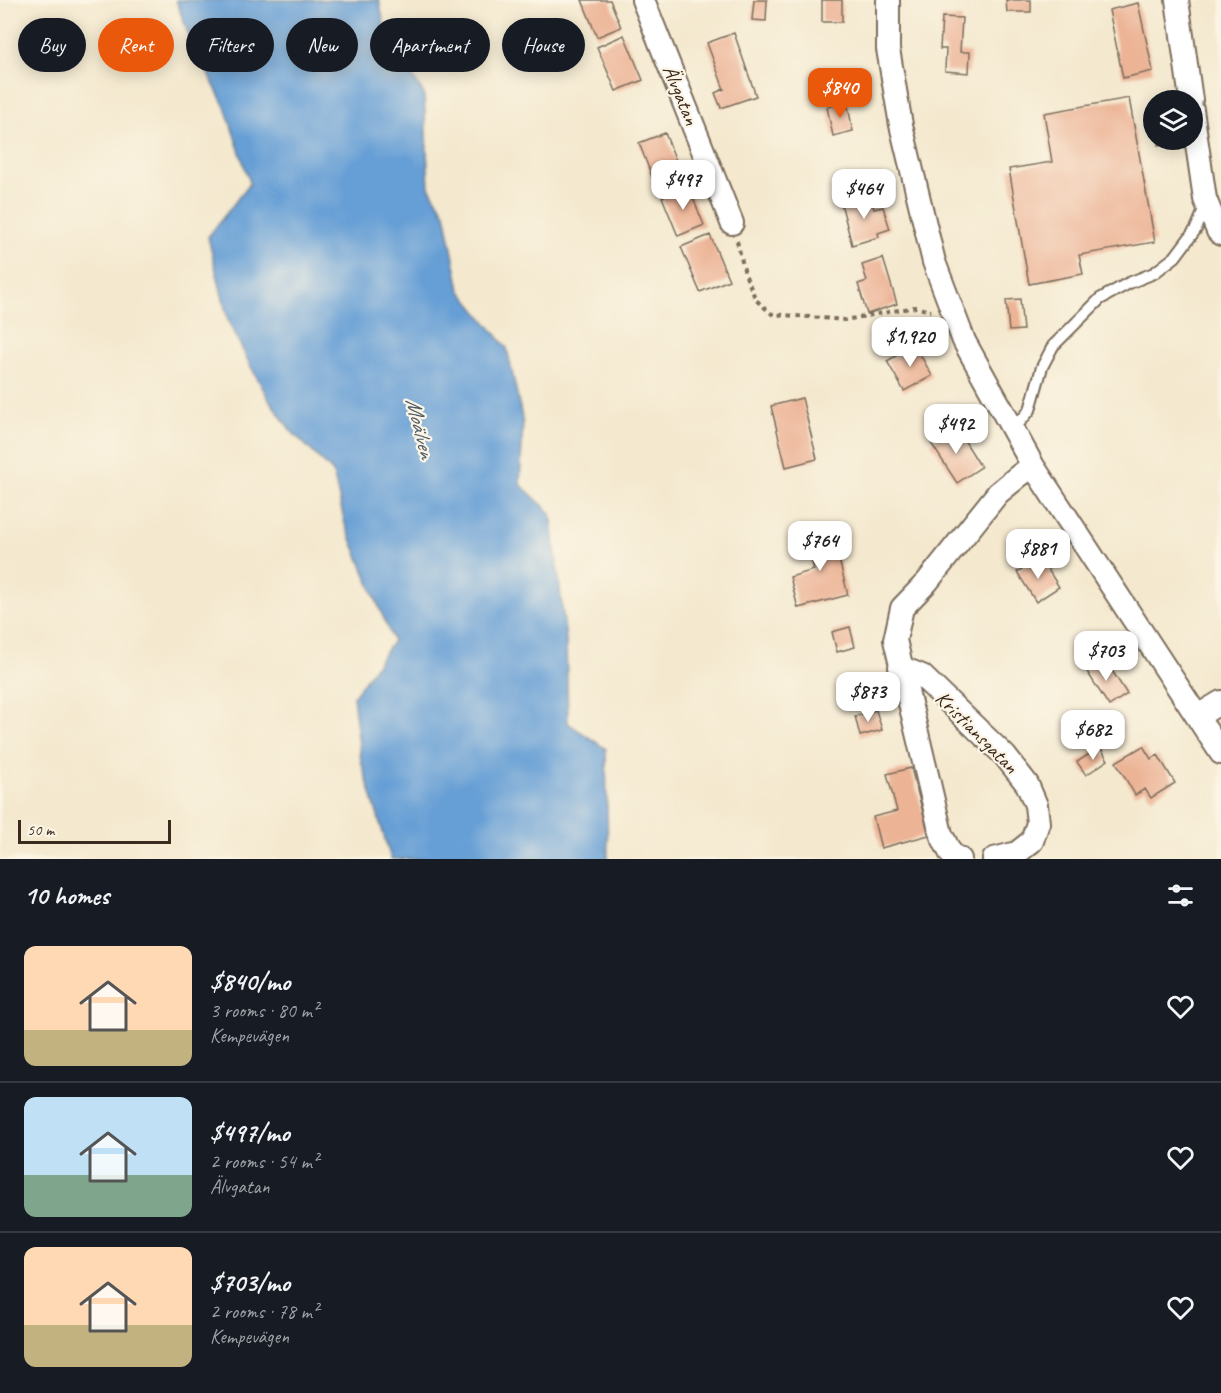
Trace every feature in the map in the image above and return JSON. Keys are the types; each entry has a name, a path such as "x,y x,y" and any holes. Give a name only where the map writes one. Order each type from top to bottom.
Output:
{"street":[{"name":"Älvgatan","path":"643,0 732,223"},
{"path":"888,0 888,49 901,125 934,262 964,341 1034,466 1221,753"},
{"path":"1177,0 1190,90"},
{"path":"1198,150 1207,204 1221,234"},
{"name":"Kristiansgatan","path":"960,859 951,854 941,834 895,640 902,608 927,582 998,492 1034,466"},
{"name":"Kristiansgatan","path":"900,667 921,676 1005,756 1027,784 1036,805 1038,823 1032,841 1017,854 994,859"},
{"path":"1198,716 1221,702"}],"lane":[{"path":"1013,430 1030,410 1042,367 1053,346 1100,299 1129,283 1154,273 1175,257 1196,230 1207,204"}],"path":[{"path":"732,223 745,274 756,300 772,314 845,320 915,307 954,316"}],"water":[{"name":"Moälven","path":"176,0 379,0 383,18 370,18 370,72 410,72 424,94 429,187 445,213 460,290 507,348 523,422 520,484 551,513 566,640 568,723 606,749 608,859 391,859 361,761 353,697 393,641 345,524 333,472 291,431 270,401 228,320 208,237 250,183 225,107 207,72 274,72 274,18 186,18 186,28"}],"building":[{"path":"582,0 610,0 621,27 597,37"},
{"path":"754,0 767,0 766,21 752,20"},
{"path":"822,0 842,0 842,22 822,22"},
{"path":"1006,0 1031,0 1031,12 1007,12"},
{"path":"1138,3 1153,71 1123,78 1109,10"},
{"path":"942,17 962,18 960,52 970,52 969,73 945,71 946,49 940,49"},
{"path":"734,33 756,96 721,108 715,93 724,89 707,43"},
{"path":"624,35 643,80 616,91 597,47"},
{"path":"1129,98 1155,242 1079,255 1083,274 1029,284 1009,169 1052,162 1044,113"},
{"path":"847,102 853,131 833,136 827,107"},
{"path":"665,133 682,176 656,187 639,143"},
{"path":"688,186 704,225 678,236 662,197"},
{"path":"870,195 874,209 883,207 890,229 878,233 879,237 852,245 841,203"},
{"path":"710,235 729,280 700,292 681,247"},
{"path":"883,258 897,304 867,314 858,284 867,281 862,265"},
{"path":"1020,299 1023,330 1009,331 1006,300"},
{"path":"915,345 932,376 904,391 887,361"},
{"path":"802,398 817,459 786,467 771,406"},
{"path":"956,427 981,467 957,483 931,443"},
{"path":"831,528 848,595 798,608 790,577 814,570 805,535"},
{"path":"1040,557 1059,587 1036,602 1017,572"},
{"path":"850,627 855,647 837,652 832,632"},
{"path":"1104,658 1127,694 1109,706 1086,670"},
{"path":"876,710 882,730 860,736 855,716"},
{"path":"1143,746 1151,759 1158,755 1175,783 1151,798 1145,789 1135,795 1116,762"},
{"path":"1100,747 1108,760 1086,775 1077,762"},
{"path":"911,768 929,835 881,848 873,817 897,811 887,774"}]}
